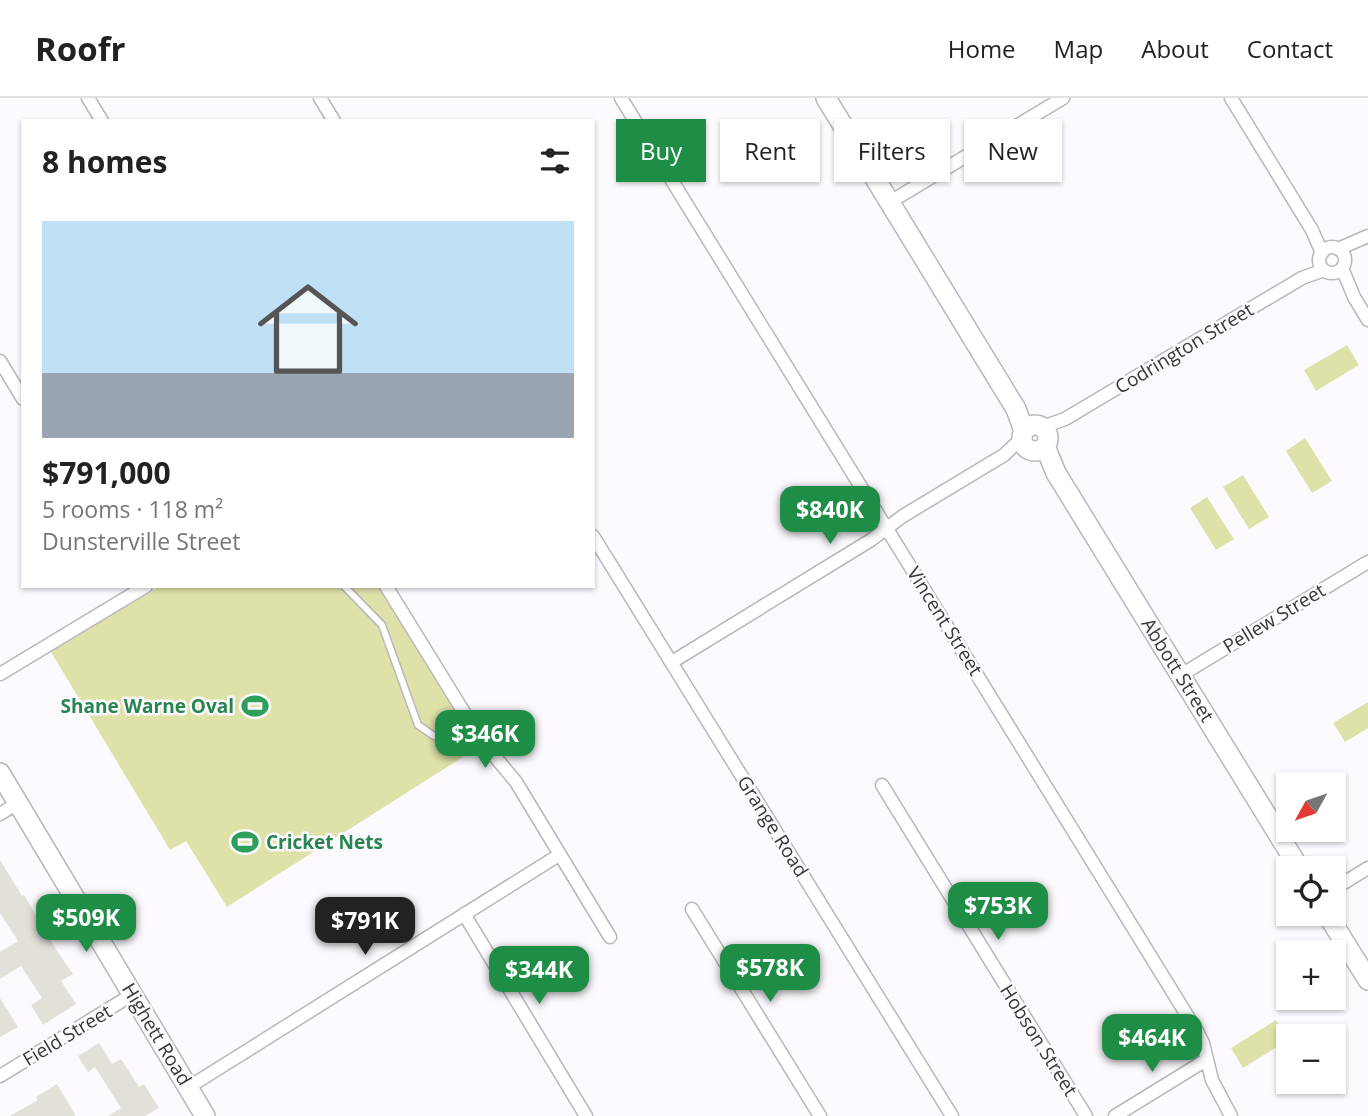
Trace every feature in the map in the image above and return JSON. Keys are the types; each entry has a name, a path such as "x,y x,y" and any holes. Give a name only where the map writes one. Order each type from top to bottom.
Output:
{"street":[{"path":"88,98 101,119"},
{"path":"320,98 333,119"},
{"name":"Vincent Street","path":"621,98 1198,1033 1212,1080 1231,1116"},
{"name":"Abbott Street","path":"826,98 1292,856"},
{"path":"890,202 1063,98"},
{"path":"1231,98 1368,320"},
{"name":"Codrington Street","path":"672,662 857,549 903,516 1368,237"},
{"path":"0,361 21,396"},
{"name":"Grange Road","path":"595,539 952,1116"},
{"name":"Pellew Street","path":"1181,675 1368,562"},
{"path":"0,674 139,588"},
{"path":"387,588 472,727 516,782 610,937"},
{"name":"Highett Road","path":"0,773 205,1116"},
{"name":"Hobson Street","path":"882,785 1086,1116"},
{"path":"0,814 18,803"},
{"path":"189,1087 559,855"},
{"path":"1346,882 1368,868"},
{"path":"692,909 820,1116"},
{"path":"464,914 586,1116"},
{"path":"1334,926 1368,980"},
{"name":"Field Street","path":"0,1076 133,994"},
{"path":"1115,1116 1206,1060"}],"lane":[{"path":"346,588 382,625 418,725 434,736 459,733 472,727"}],"green space":[{"path":"1347,345 1359,365 1316,391 1304,370"},
{"path":"1305,438 1332,481 1312,493 1286,451"},
{"path":"1243,475 1269,517 1249,529 1223,487"},
{"path":"1207,497 1234,539 1216,550 1190,508"},
{"name":"Shane Warne Oval","path":"157,588 379,588 477,748 227,907 186,841 170,850 51,652"},
{"path":"1368,702 1368,728 1345,742 1333,723"},
{"path":"1276,1020 1278,1024 1276,1024 1276,1047 1243,1068 1231,1048"}],"building":[{"path":"0,860 73,974 61,981 76,1004 43,1025 31,1005 42,998 21,966 0,979 0,952 18,941 0,913"},
{"path":"0,998 18,1027 0,1037"},
{"path":"99,1043 112,1064 121,1059 139,1087 144,1084 159,1108 145,1116 108,1116 121,1108 95,1067 88,1072 78,1056"},
{"path":"57,1084 76,1116 10,1116 38,1100 36,1097"}],"place":[{"name":"Shane Warne Oval","path":"255,706"},
{"name":"Cricket Nets","path":"245,842"}]}
